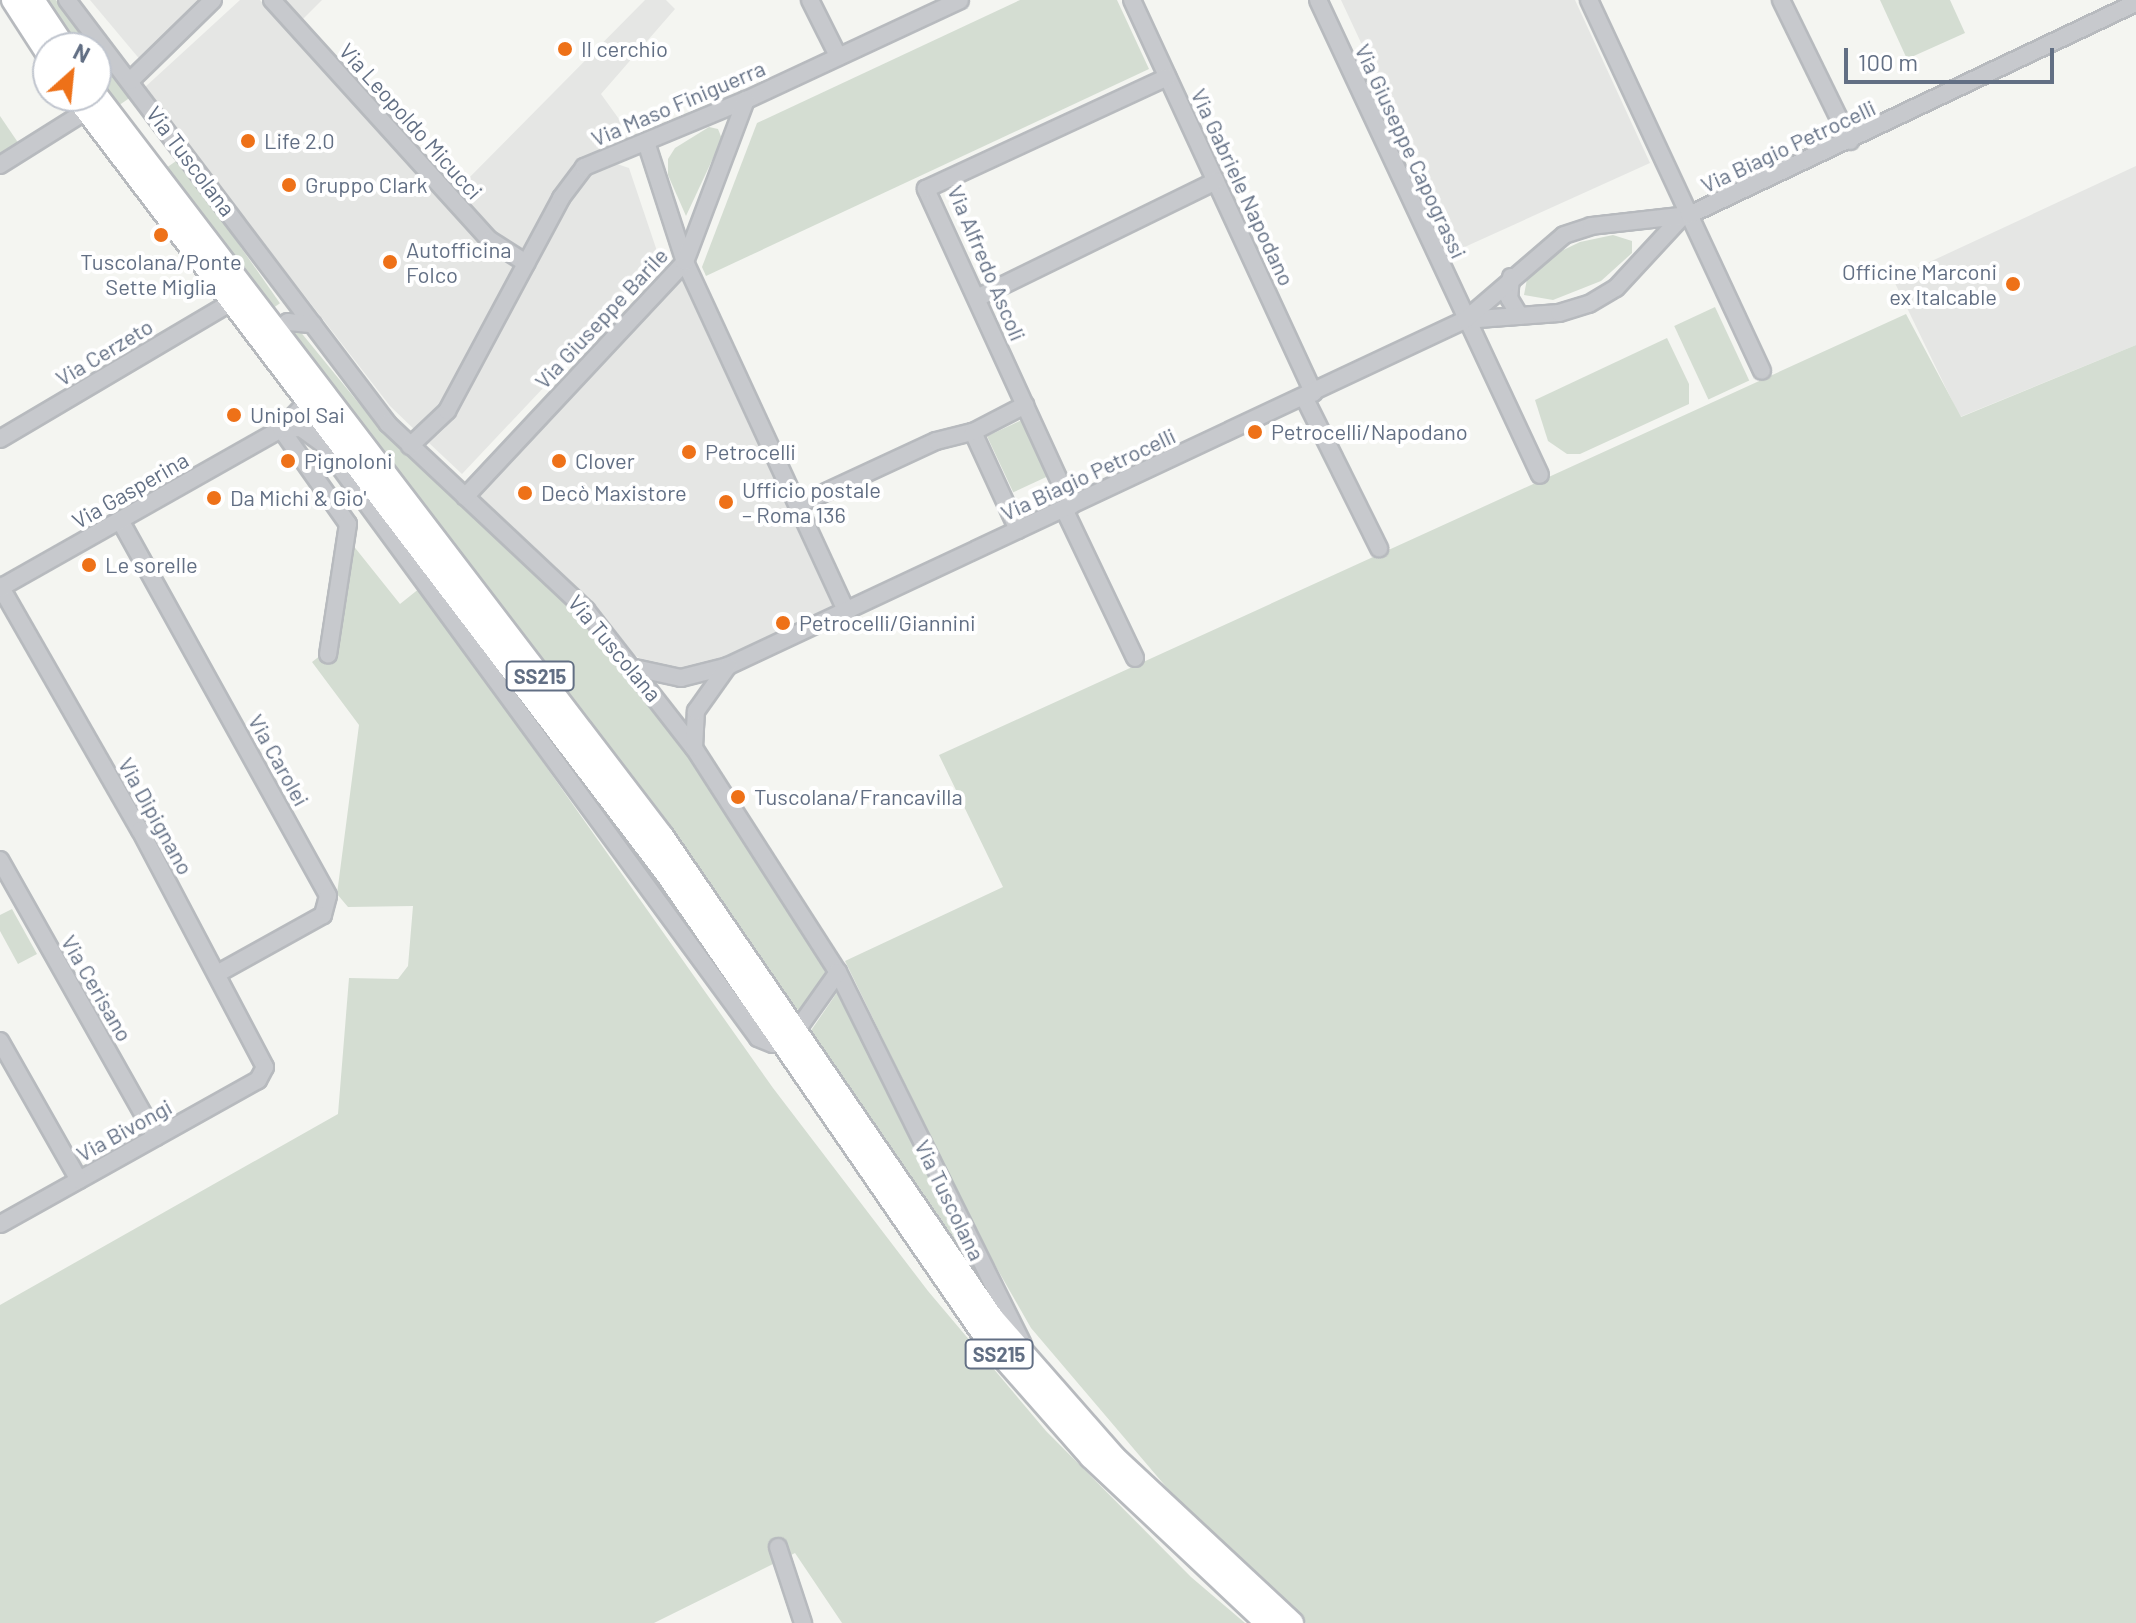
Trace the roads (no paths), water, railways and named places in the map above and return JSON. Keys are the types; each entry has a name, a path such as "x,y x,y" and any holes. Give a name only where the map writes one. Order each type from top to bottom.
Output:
{"main road":[{"path":"13,0 34,32"},
{"path":"33,0 54,32"},
{"name":"Via Tuscolana","path":"94,112 230,303 270,339 307,402 790,1035 966,1284 1044,1380 1171,1513 1292,1623"},
{"name":"Via Tuscolana","path":"95,112 653,824 790,1035 926,1256 998,1353 1130,1497 1267,1623"}],"street":[{"name":"Via Tuscolana","path":"67,0 313,324 410,446 570,593 635,668 694,748 838,972 992,1288 1044,1380"},
{"path":"130,81 213,0"},
{"name":"Via Leopoldo Micucci","path":"272,0 490,240 526,263"},
{"path":"810,0 838,56"},
{"name":"Via Maso Finiguerra","path":"410,446 447,411 579,171 746,100 960,0"},
{"name":"Via Gabriele Napodano","path":"1132,0 1379,548"},
{"name":"Via Giuseppe Capograssi","path":"1318,0 1540,475"},
{"path":"1589,0 1684,217 1718,277 1762,371"},
{"path":"1781,0 1850,141"},
{"name":"Via Biagio Petrocelli","path":"635,668 681,678 728,666 1465,320 1511,277 1569,233 1684,217 2134,6"},
{"name":"Via Alfredo Ascoli","path":"1135,658 1025,405 926,189 1167,77"},
{"name":"Via Giuseppe Barile","path":"465,497 685,262 746,100"},
{"path":"0,165 57,130 75,112"},
{"path":"646,142 685,262 847,612"},
{"path":"977,298 1216,181"},
{"name":"Via Biagio Petrocelli","path":"1465,320 1520,316 1589,304 1616,288 1684,217"},
{"path":"1625,224 1643,238 1642,258"},
{"path":"1511,277 1509,298 1520,316"},
{"name":"Via Cerzeto","path":"0,439 230,303"},
{"path":"270,339 297,321 313,324"},
{"name":"Via Gasperina","path":"1,587 281,429 307,402"},
{"path":"798,505 936,441 973,432 1025,405"},
{"path":"328,654 348,524 281,429 298,427 323,444 383,500"},
{"path":"973,432 1018,530"},
{"path":"323,444 542,738 758,1038 768,1044 790,1035 838,972"},
{"name":"Via Carolei","path":"121,522 328,896 323,915 217,974"},
{"name":"Via Dipignano","path":"1,587 217,974 264,1070"},
{"path":"494,644 542,738"},
{"path":"694,748 696,711 728,666"},
{"name":"Via Cerisano","path":"0,860 156,1137"},
{"path":"0,1041 79,1180"},
{"name":"Via Bivongi","path":"0,1224 258,1080 264,1070"},
{"path":"778,1547 803,1623"}],"place":[{"name":"Il cerchio","path":"565,49"},
{"name":"Life 2.0","path":"248,141"},
{"name":"Gruppo Clark","path":"289,185"},
{"name":"Tuscolana/Ponte Sette Miglia","path":"161,235"},
{"name":"Autofficina Folco","path":"390,262"},
{"name":"Officine Marconi ex Italcable","path":"2013,284"},
{"name":"Unipol Sai","path":"234,415"},
{"name":"Petrocelli/Napodano","path":"1255,432"},
{"name":"Petrocelli","path":"689,452"},
{"name":"Pignoloni","path":"288,461"},
{"name":"Clover","path":"559,461"},
{"name":"Decò Maxistore","path":"525,493"},
{"name":"Da Michi & Gio'","path":"214,498"},
{"name":"Ufficio postale – Roma 136","path":"726,502"},
{"name":"Le sorelle","path":"89,565"},
{"name":"Petrocelli/Giannini","path":"783,623"},
{"name":"Tuscolana/Francavilla","path":"738,797"}]}
